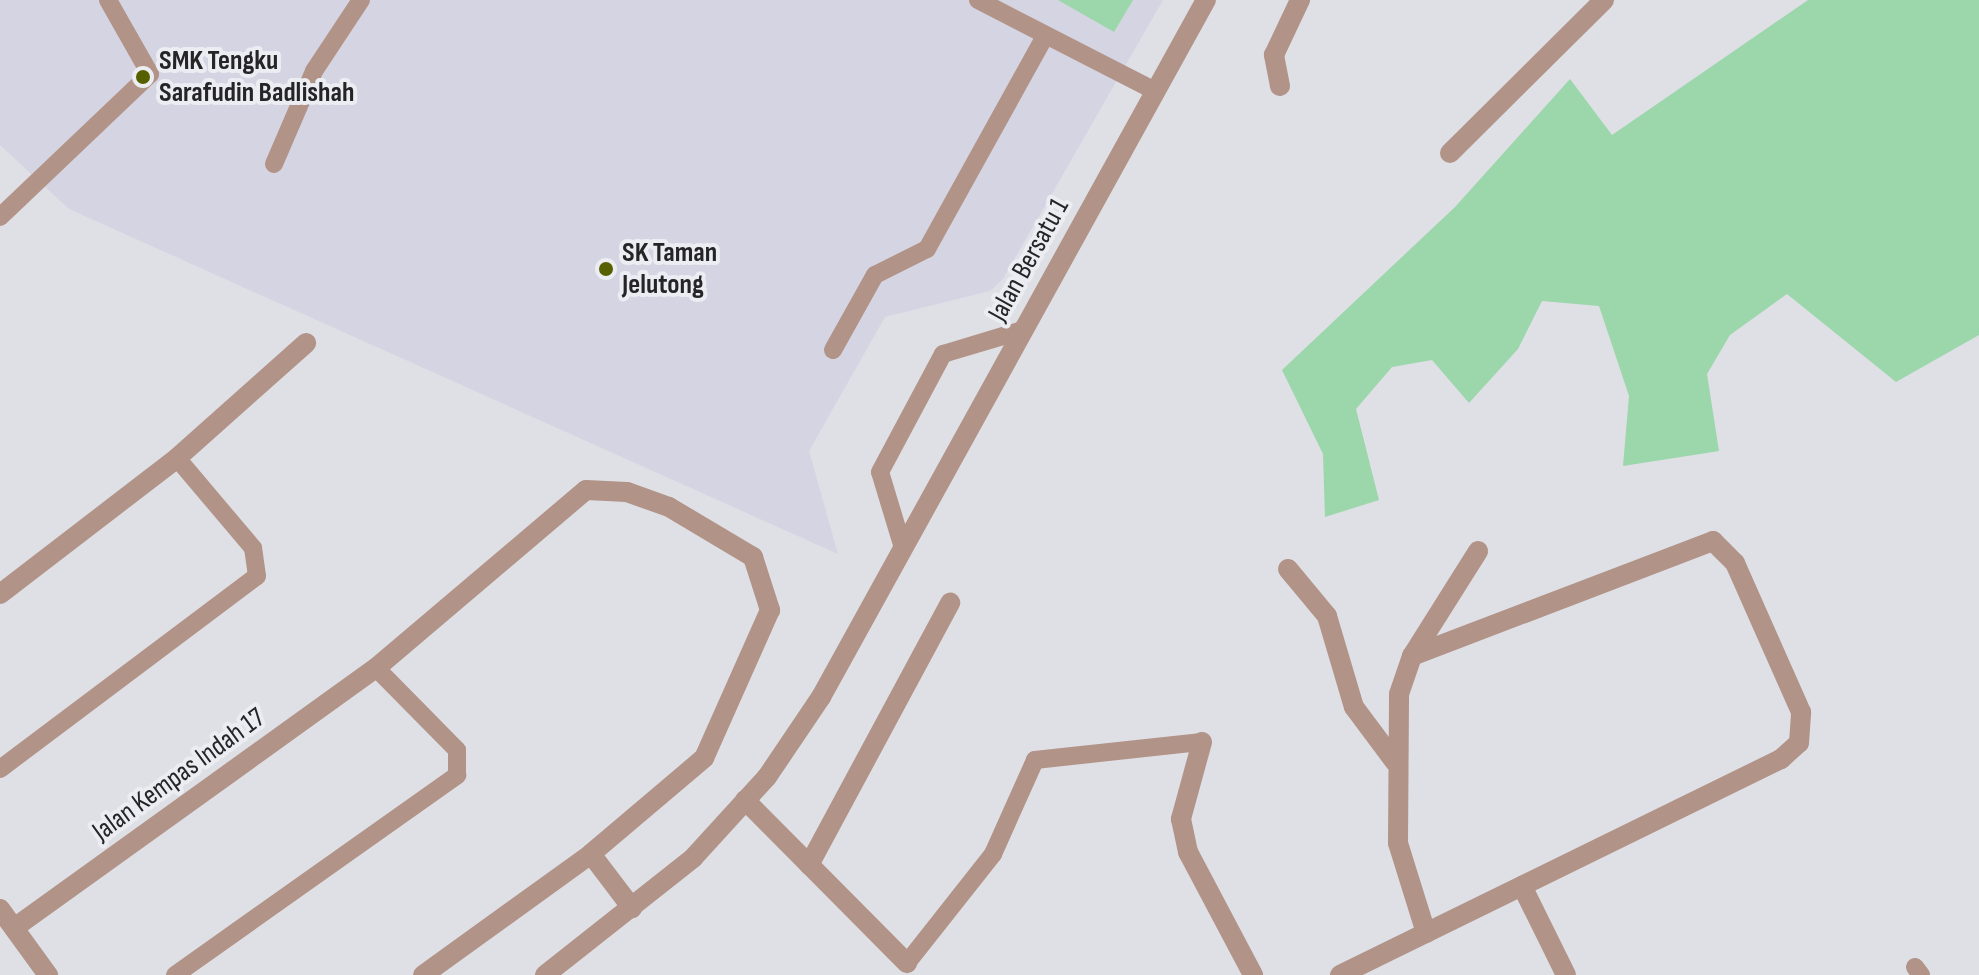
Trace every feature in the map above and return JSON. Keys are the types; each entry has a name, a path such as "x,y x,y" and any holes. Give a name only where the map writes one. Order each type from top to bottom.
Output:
{"street":[{"name":"Jalan Bersatu 1","path":"545,975 693,858 745,800 821,697 1153,90 1206,0"},
{"path":"1280,86 1274,55 1300,0"},
{"path":"1450,153 1604,0"},
{"path":"0,594 177,458 306,343"},
{"name":"Jalan Kempas Indah 17","path":"14,928 376,668 586,490 627,492 669,507 753,557 770,610 704,758 591,854 423,975"},
{"path":"1340,975 1781,759 1799,743 1801,712 1735,563 1713,541 1689,545 1412,656"},
{"path":"1426,933 1398,843 1395,762 1399,694 1412,656 1478,551"},
{"path":"1288,569 1327,616 1354,707 1395,762"},
{"path":"809,865 950,603"},
{"path":"1202,742 1181,819 1185,841 1253,975"},
{"path":"745,800 907,963"},
{"path":"591,854 632,908"},
{"path":"1522,886 1566,975"},
{"path":"0,909 48,975"}],"lane":[{"path":"0,217 150,74 108,0"},
{"path":"274,164 314,71 361,0"},
{"path":"978,0 1153,90"},
{"path":"833,350 875,275 927,249 1045,36"},
{"path":"903,548 880,472 943,354 1023,330"},
{"path":"0,769 257,576 253,548 177,458"},
{"path":"175,975 457,775 457,750 376,668"},
{"path":"907,963 993,854 1035,760 1202,742"}],"shaded area":[{"name":"SK Taman Jelutong","path":"0,0 1163,0 1003,279 990,291 885,317 809,451 838,554 69,209 0,145"}],"green space":[{"path":"1058,0 1133,0 1114,32"},
{"path":"1808,0 1979,0 1979,335 1896,382 1787,294 1730,335 1707,374 1719,451 1623,466 1629,396 1599,306 1542,301 1518,349 1469,403 1432,360 1392,367 1356,409 1379,500 1325,517 1323,454 1282,370 1455,207 1570,79 1612,135"}],"place":[{"name":"SMK Tengku Sarafudin Badlishah","path":"143,77"},
{"name":"SK Taman Jelutong","path":"606,269"}]}
